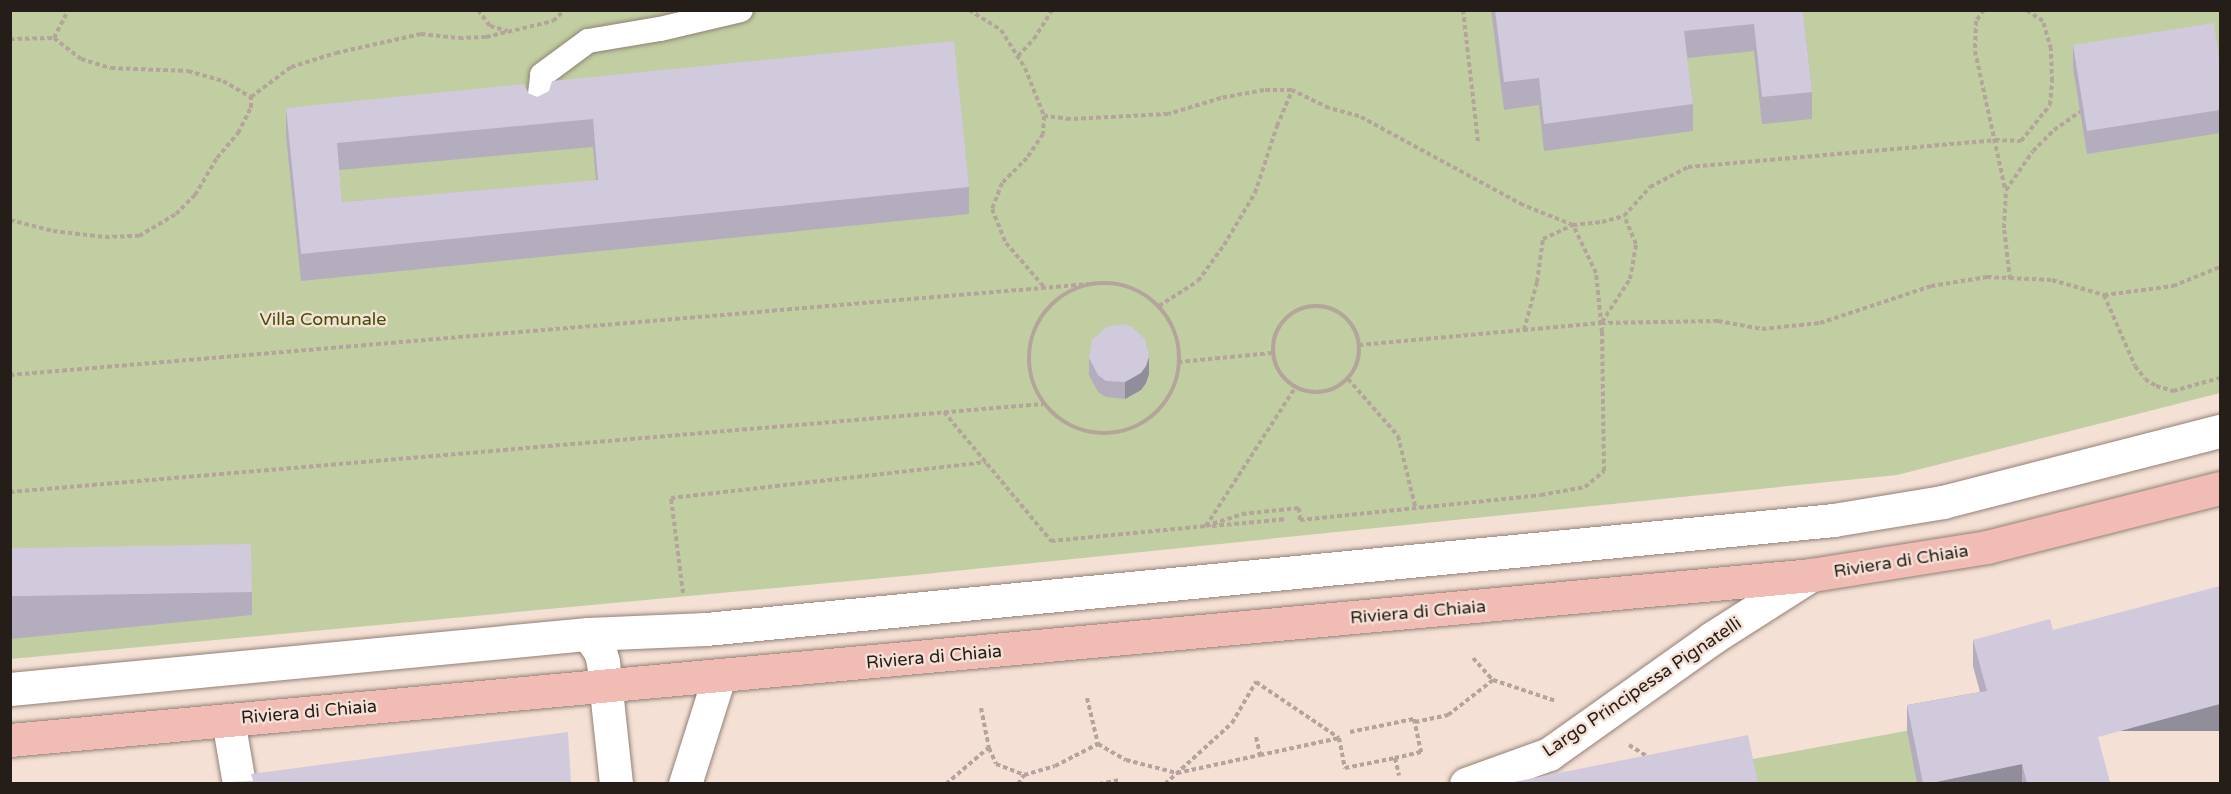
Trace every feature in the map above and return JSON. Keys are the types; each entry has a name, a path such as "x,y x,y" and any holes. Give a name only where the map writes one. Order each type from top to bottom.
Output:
{"main road":[{"name":"Riviera di Chiaia","path":"10,740 1811,575 1987,547 2220,488"}],"street":[{"path":"10,689 588,634 706,629 868,614 1871,516 1978,494 2220,431"},
{"name":"Largo Principessa Pignatelli","path":"1466,783 1549,754 1712,638 1811,575"},
{"path":"588,634 602,657 616,783"},
{"path":"685,783 719,676"},
{"path":"228,720 239,783"}],"lane":[{"path":"538,110 542,75 588,41 660,30 741,10"}],"path":[{"path":"54,38 68,10"},
{"path":"478,10 490,26 507,32"},
{"path":"250,97 291,67 336,53 421,34 459,38 486,37 553,21 565,10"},
{"path":"969,10 1001,30 1018,56 1044,116 1043,134 1027,158 1002,183 992,209 1006,243 1045,288"},
{"path":"1018,56 1035,39 1052,10"},
{"path":"1463,10 1478,142"},
{"path":"1983,10 1976,21 1975,51 2006,190 2004,228 2010,279"},
{"path":"1524,330 1537,282 1543,239 1572,225 1602,222 1624,216 1650,188 1688,167 1995,140 2021,141 2050,105 2052,81 2049,40 2043,21 2026,10"},
{"path":"10,39 54,38 81,59 111,68 188,71 223,81 250,97"},
{"path":"1044,116 1070,119 1168,114 1242,94 1264,90 1292,90 1329,108 1359,116 1523,205 1572,225 1596,273 1601,322 1604,471 1585,487 1541,495 1415,506 1300,520 1299,508 1242,514 1206,526"},
{"path":"1159,306 1198,281 1224,245 1255,193 1276,126 1292,90"},
{"path":"10,220 53,231 105,237 139,236 176,214 195,195 217,158 238,133 251,108 250,97"},
{"path":"2006,190 2033,151 2054,130 2080,112"},
{"path":"1601,322 1630,279 1636,244 1624,216"},
{"path":"1359,345 1601,322 1718,321 1762,329 1820,323 1930,286 1987,277 2052,280 2104,295 2173,286 2220,267"},
{"path":"10,375 1089,284 1115,283 1139,290 1159,306 1173,326 1179,350 1178,374 1169,397 1153,415 1132,428 1108,434 1084,431 1061,421 1043,404 1032,381 1028,356 1033,332 1046,310 1065,293 1089,284"},
{"path":"2104,295 2135,366 2145,379 2173,391 2220,378"},
{"path":"1317,306 1331,308 1343,316 1352,326 1359,345 1355,367 1348,379 1337,388 1324,392 1309,393 1295,388 1275,367 1272,353 1273,338 1289,314 1302,308 1317,306"},
{"path":"1178,362 1272,353"},
{"path":"1348,379 1398,436 1415,506"},
{"path":"1206,526 1295,388"},
{"path":"10,492 1043,404"},
{"path":"944,412 1051,540 1287,519"},
{"path":"683,601 671,498 987,462"},
{"path":"1473,658 1493,680 1560,702"},
{"path":"1350,732 1414,719 1415,722 1448,715 1493,680"},
{"path":"1165,783 1232,723 1256,682 1339,738 1345,768 1421,752 1415,722"},
{"path":"1087,698 1098,744 1126,760 1177,773 1339,738"},
{"path":"981,708 988,748 996,764 1024,775"},
{"path":"1256,737 1260,755"},
{"path":"1625,742 1653,761"},
{"path":"1018,783 1024,775 1055,766 1098,744"},
{"path":"946,783 988,748"},
{"path":"1395,758 1399,776"},
{"path":"1099,783 1119,780"}],"green space":[{"name":"Villa Comunale","path":"11,11 2220,11 2220,393 1897,475 915,575 11,659"},
{"path":"1938,725 1987,783 1681,784 1748,760"}],"building":[{"path":"1495,10 1803,10 1812,92 1762,97 1754,24 1684,31 1693,104 1544,124 1539,78 1504,82"},
{"path":"2214,23 2220,66 2220,110 2087,131 2073,45"},
{"path":"954,41 969,187 301,254 286,108 524,84 529,94 537,97 549,91 552,81","holes":["593,119 598,180 342,202 337,143"]},
{"path":"1124,324 1132,327 1145,339 1149,357 1141,373 1125,382 1106,381 1098,375 1089,358 1092,340 1106,327"},
{"path":"251,544 252,592 10,596 10,548"},
{"path":"2220,586 2220,704 2098,737 2110,783 2027,783 2022,764 1923,783 1907,705 1987,691 1973,640 2050,619 2053,630"},
{"path":"568,732 571,783 206,783 253,781 251,774"},
{"path":"1748,735 1758,783 1509,783"}]}
